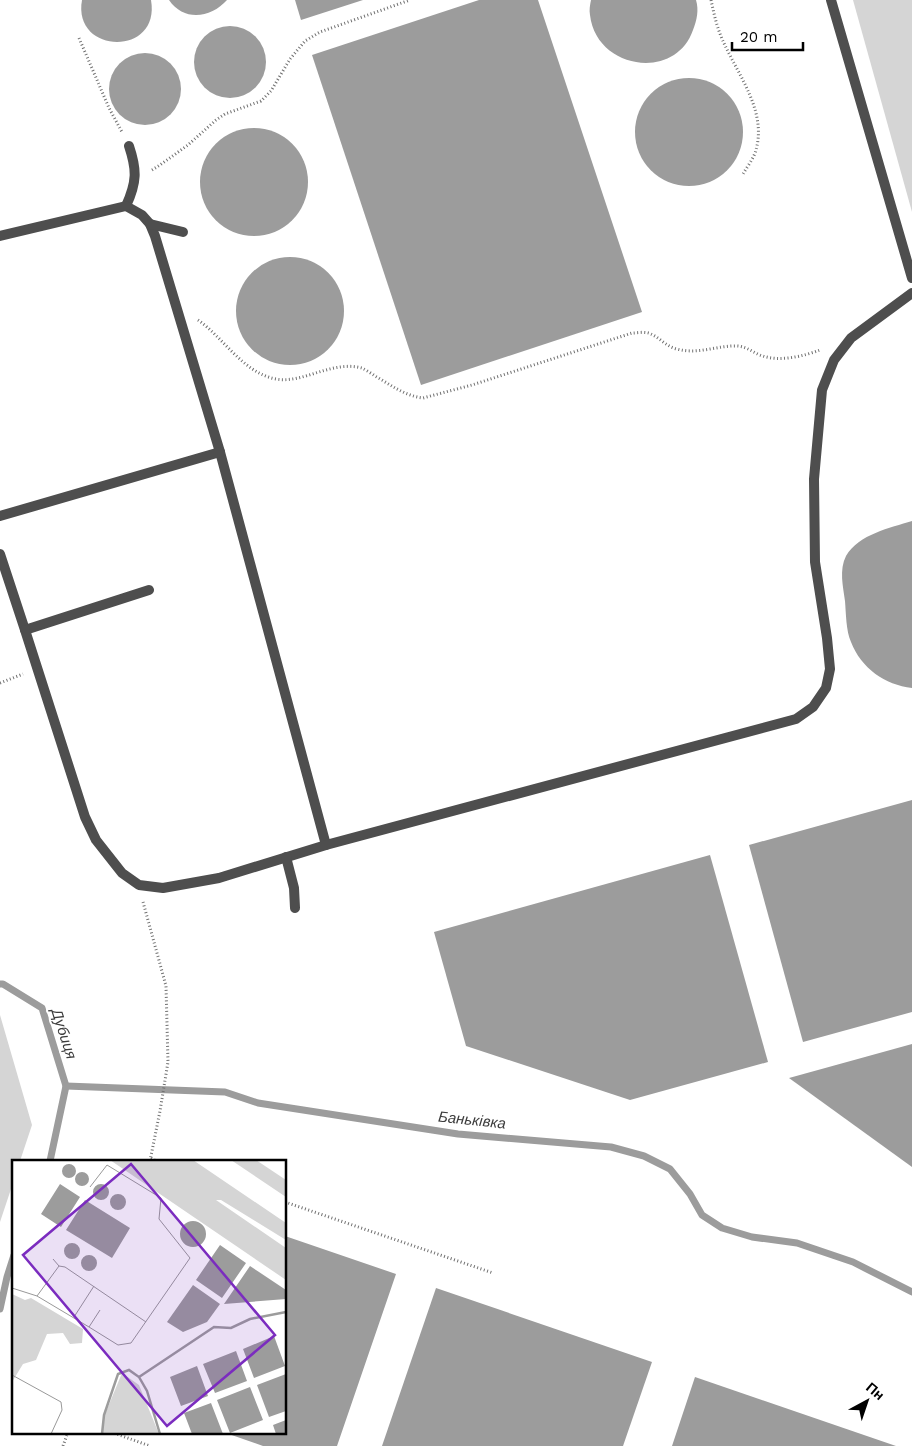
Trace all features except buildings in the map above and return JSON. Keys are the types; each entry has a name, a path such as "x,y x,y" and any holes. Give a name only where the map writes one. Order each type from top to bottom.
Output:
{"lane":[{"path":"831,0 912,278"},
{"path":"126,206 132,194 136,178 135,163 129,146"},
{"path":"0,236 126,206 142,215 150,224 220,452 326,845"},
{"path":"150,224 184,232"},
{"path":"0,554 85,816 96,840 122,873 139,885 163,888 219,878 326,845 796,719 813,707 826,688 830,668 815,562 814,479 822,390 834,360 851,338 912,292"},
{"path":"0,516 220,452"},
{"path":"25,630 149,590"},
{"path":"286,857 294,888 295,908"}],"path":[{"path":"136,178 176,154 225,114 260,100 271,91 290,59 305,41 320,32 410,0"},
{"path":"711,0 716,24 748,88 756,111 759,130 756,151 743,174"},
{"path":"79,38 109,108 129,146"},
{"path":"174,304 208,327 226,347 244,362 258,372 276,379 306,376 346,366 363,369 401,391 423,398 472,385 632,333 650,333 678,350 695,352 739,346 764,357 778,358 804,356 851,338"},
{"path":"0,683 37,668"},
{"path":"139,885 166,986 168,1062 151,1160"},
{"path":"286,1202 493,1273"},
{"path":"63,1446 67,1434"},
{"path":"117,1434 150,1446"}],"shaded area":[{"path":"82,0 151,0 150,19 143,32 131,40 116,42 102,39 90,31 83,18"},
{"path":"169,0 227,0 213,11 198,15 182,12"},
{"path":"295,0 363,0 301,20"},
{"path":"479,0 538,0 642,312 421,385 312,55"},
{"path":"591,0 696,0 696,22 684,46 670,57 654,62 637,62 620,57 606,47 595,33 590,13"},
{"path":"853,0 912,0 912,212"},
{"path":"230,26 250,32 260,42 266,62 260,82 250,92 230,98 210,92 200,82 194,62 200,42 210,32"},
{"path":"145,53 165,59 175,69 181,89 175,109 165,119 145,125 125,119 115,109 109,89 115,69 125,59"},
{"path":"689,78 710,82 727,94 739,111 743,132 739,153 727,170 710,182 689,186 668,182 651,170 639,153 635,132 639,111 651,94 668,82"},
{"path":"254,128 275,132 292,144 304,161 308,182 304,203 292,220 275,232 254,236 233,232 216,220 204,203 200,182 204,161 216,144 233,132"},
{"path":"290,257 311,261 328,273 340,290 344,311 340,332 328,349 311,361 290,365 269,361 252,349 240,332 236,311 240,290 252,273 269,261"},
{"path":"912,521 912,688 892,683 875,674 855,651 849,638 847,627 842,572 846,556 859,542 885,529"},
{"path":"912,800 912,1012 803,1042 749,845"},
{"path":"710,855 768,1062 630,1100 466,1046 434,932"},
{"path":"0,1015 32,1125 20,1160 12,1160 12,1186 0,1222"},
{"path":"912,1044 912,1167 789,1078"},
{"path":"286,1236 396,1274 337,1446 263,1446 229,1434 286,1434"},
{"path":"436,1288 652,1362 623,1446 382,1446"},
{"path":"695,1377 896,1446 672,1446"}],"waterway":[{"name":"Дубиця","path":"0,984 42,1008 66,1086 50,1160"},
{"name":"Баньківка","path":"66,1086 225,1092 258,1103 458,1134 611,1147 644,1156 670,1169 690,1194 702,1215 722,1228 752,1237 797,1243 853,1262 912,1292"},
{"name":"Баньківка","path":"0,1309 12,1261"}]}
